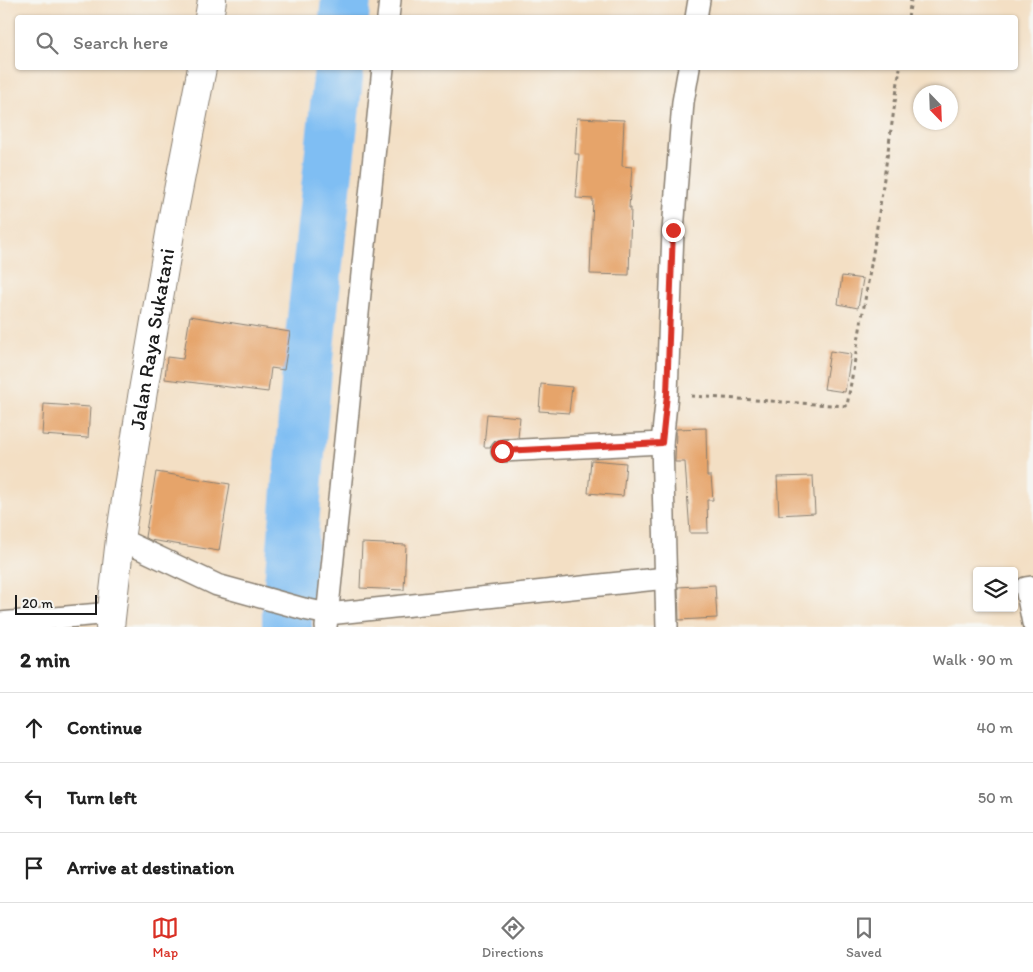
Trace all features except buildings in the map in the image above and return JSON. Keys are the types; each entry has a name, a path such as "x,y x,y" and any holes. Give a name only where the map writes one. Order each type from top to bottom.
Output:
{"main road":[{"path":"210,15 212,0"},
{"name":"Jalan Raya Sukatani","path":"111,620 120,539 173,216 202,70"}],"street":[{"path":"388,15 390,0"},
{"path":"696,15 699,0"},
{"path":"327,620 383,70"},
{"path":"666,627 662,443 667,394 673,230 683,102 688,70"},
{"path":"502,451 662,443"},
{"path":"120,539 217,585 304,609 327,620 666,578"},
{"path":"1024,588 1033,623"},
{"path":"0,623 111,620"}],"path":[{"path":"908,15 911,0"},
{"path":"667,394 847,406 874,247 900,70"}],"waterway":[{"path":"344,15 346,0"},
{"path":"287,627 309,347 339,70"}],"route":[{"path":"502,451 662,443 667,394 673,230"}]}
